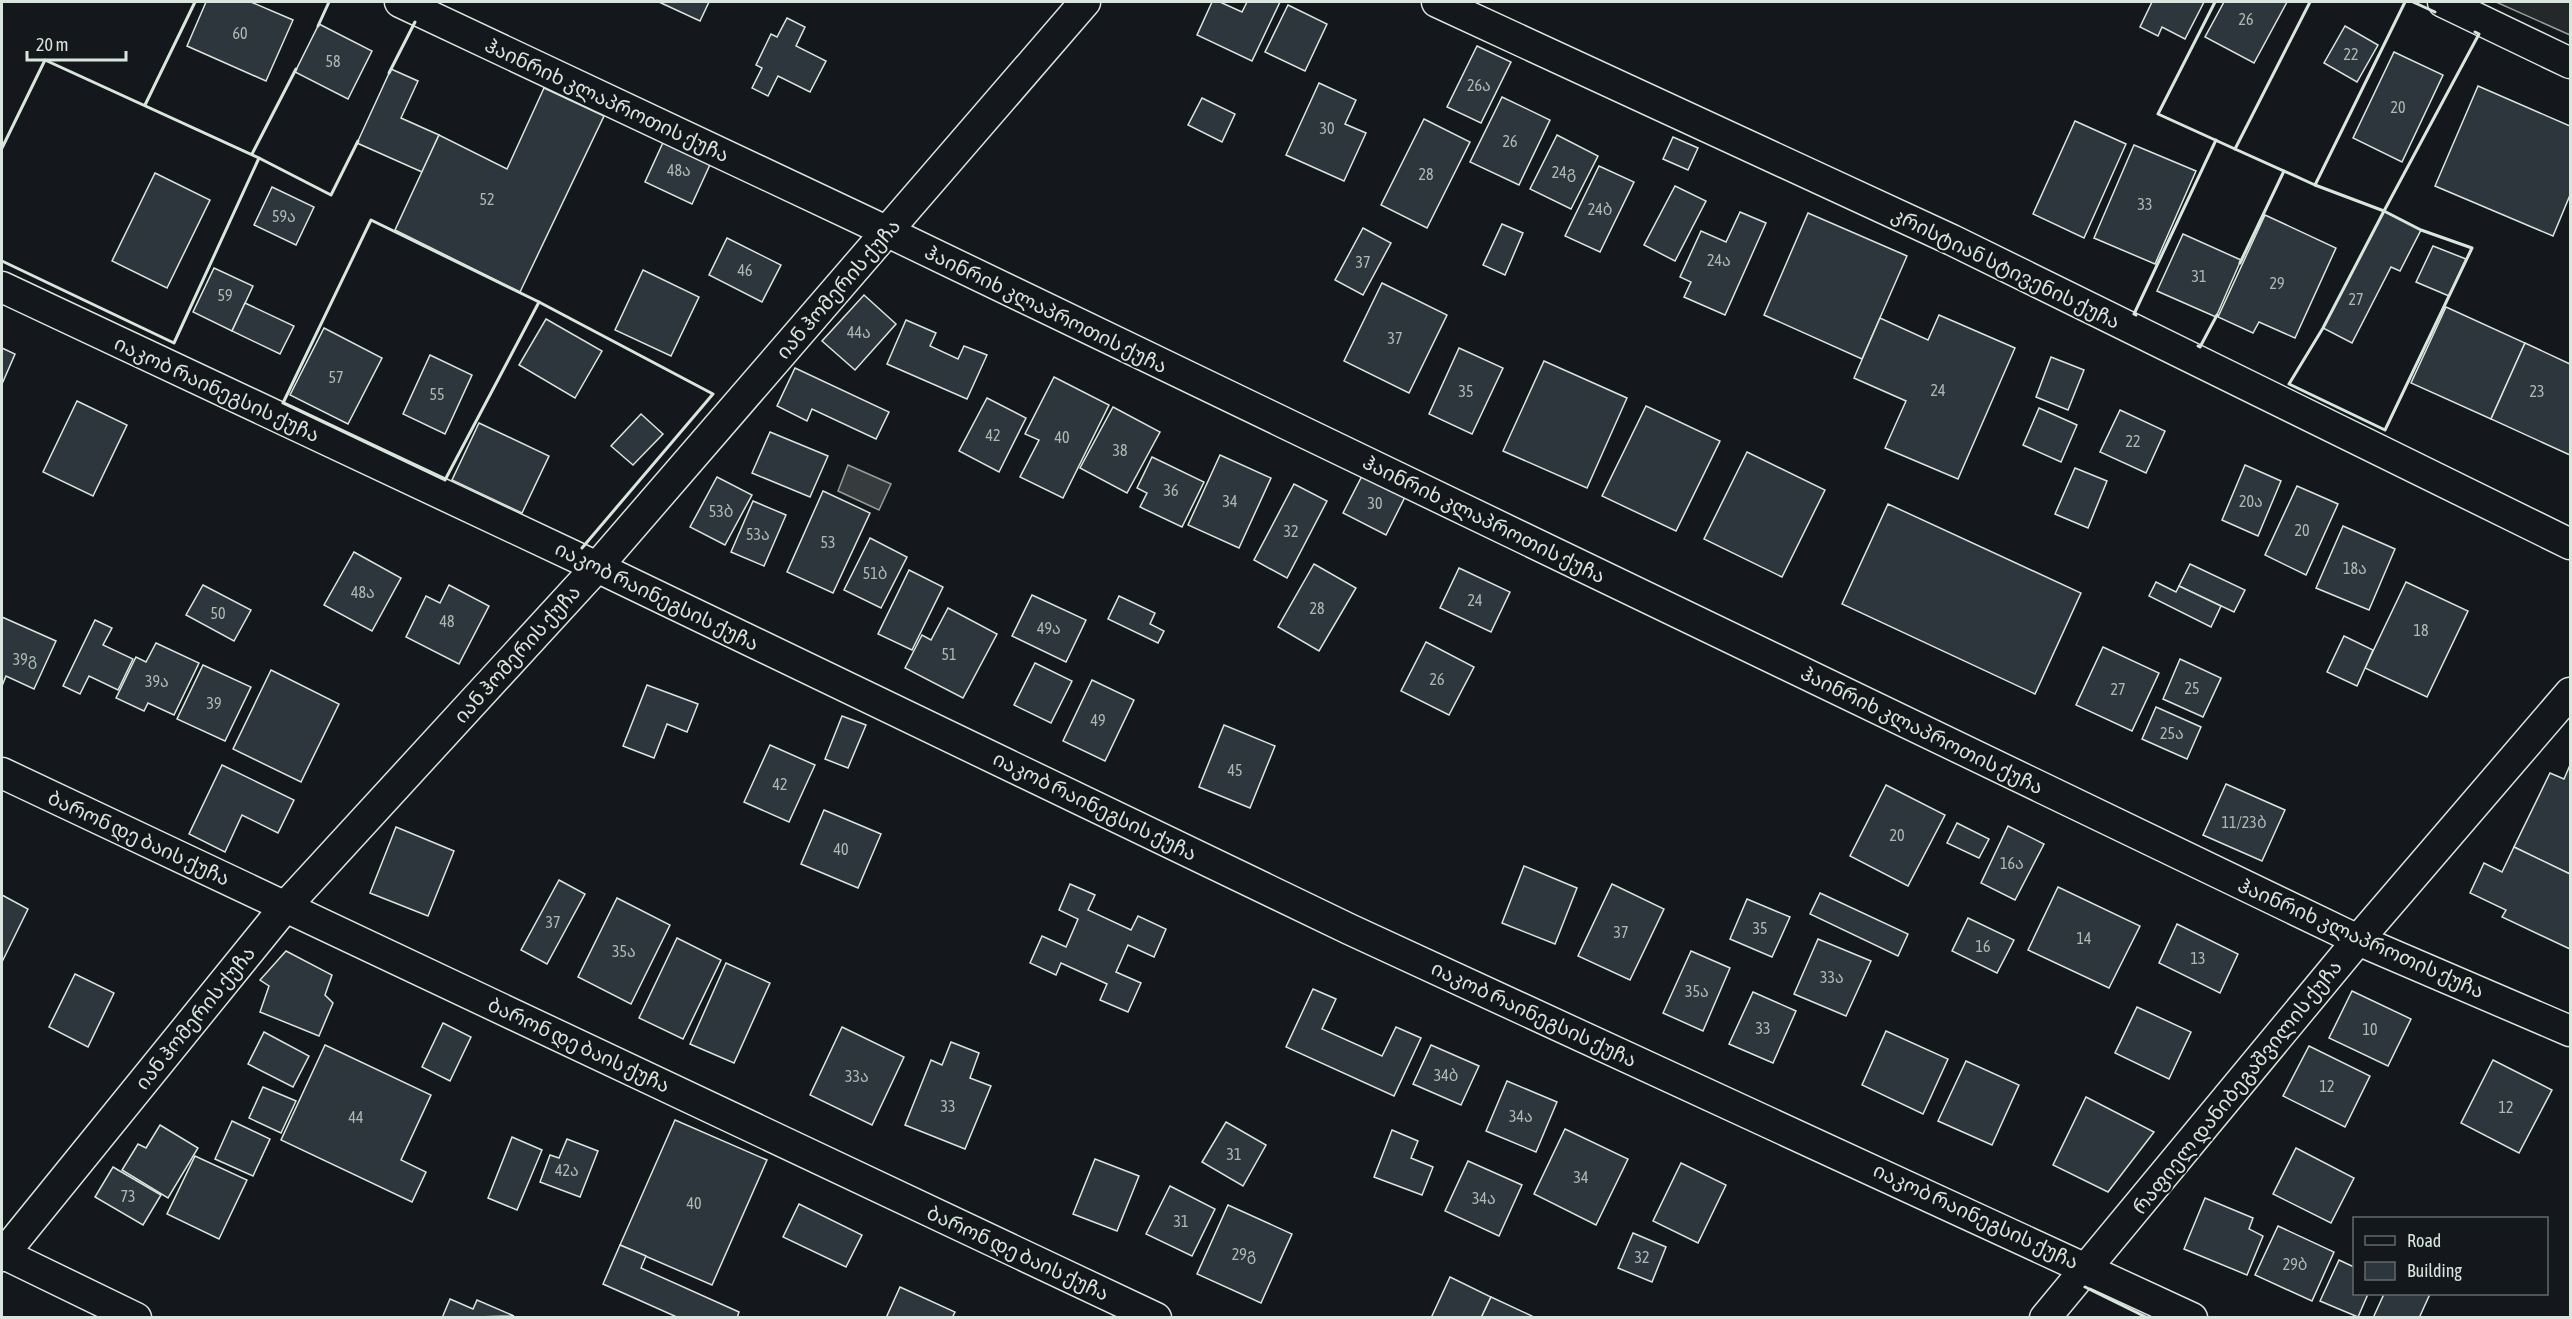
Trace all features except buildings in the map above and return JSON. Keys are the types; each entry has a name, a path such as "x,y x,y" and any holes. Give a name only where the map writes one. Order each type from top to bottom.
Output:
{"street":[{"name":"ჰაინრიხ კლაპროთის ქუჩა","path":"400,2 888,232 2358,940 2571,1031"},
{"name":"იან ჰომერის ქუჩა","path":"2,1254 285,907 597,567 1085,2"},
{"name":"კრისტიან სტივენის ქუჩა","path":"1437,2 1952,240 2571,544"},
{"path":"2443,2 2571,63"},
{"name":"იაკობ რაინეგსის ქუჩა","path":"2,287 597,567 1349,929 2192,1317"},
{"name":"რაფიელ დანიბეგაშვილის ქუჩა","path":"2045,1317 2358,940 2571,693"},
{"name":"ბარონ დე ბაის ქუჩა","path":"2,773 1156,1317"},
{"path":"2,1254 136,1317"}],"shaded area":[{"path":"2496,2 2570,2 2570,35"},
{"path":"848,465 891,484 879,510 838,491"}],"wall":[{"path":"145,105 195,2"},
{"path":"318,26 329,2"},
{"path":"2215,2 2158,114 2235,149 2310,2"},
{"path":"2235,149 2315,185 2405,2"},
{"path":"2413,2 2435,12"},
{"path":"389,73 415,22"},
{"path":"2315,185 2384,211 2479,34 2475,32"},
{"path":"2,148 45,60 259,158 174,343 2,261"},
{"path":"252,154 296,69"},
{"path":"2136,315 2134,314 2216,140"},
{"path":"259,158 331,195 358,141"},
{"path":"2240,263 2284,171"},
{"path":"2384,211 2421,230 2472,248 2385,430 2289,384 2323,328 2384,211"},
{"path":"371,220 539,302 445,480 283,403 371,220"},
{"path":"539,302 713,394 582,548"},
{"path":"2198,346 2200,347 2217,315"},
{"path":"2085,1287 2148,1318"}]}
